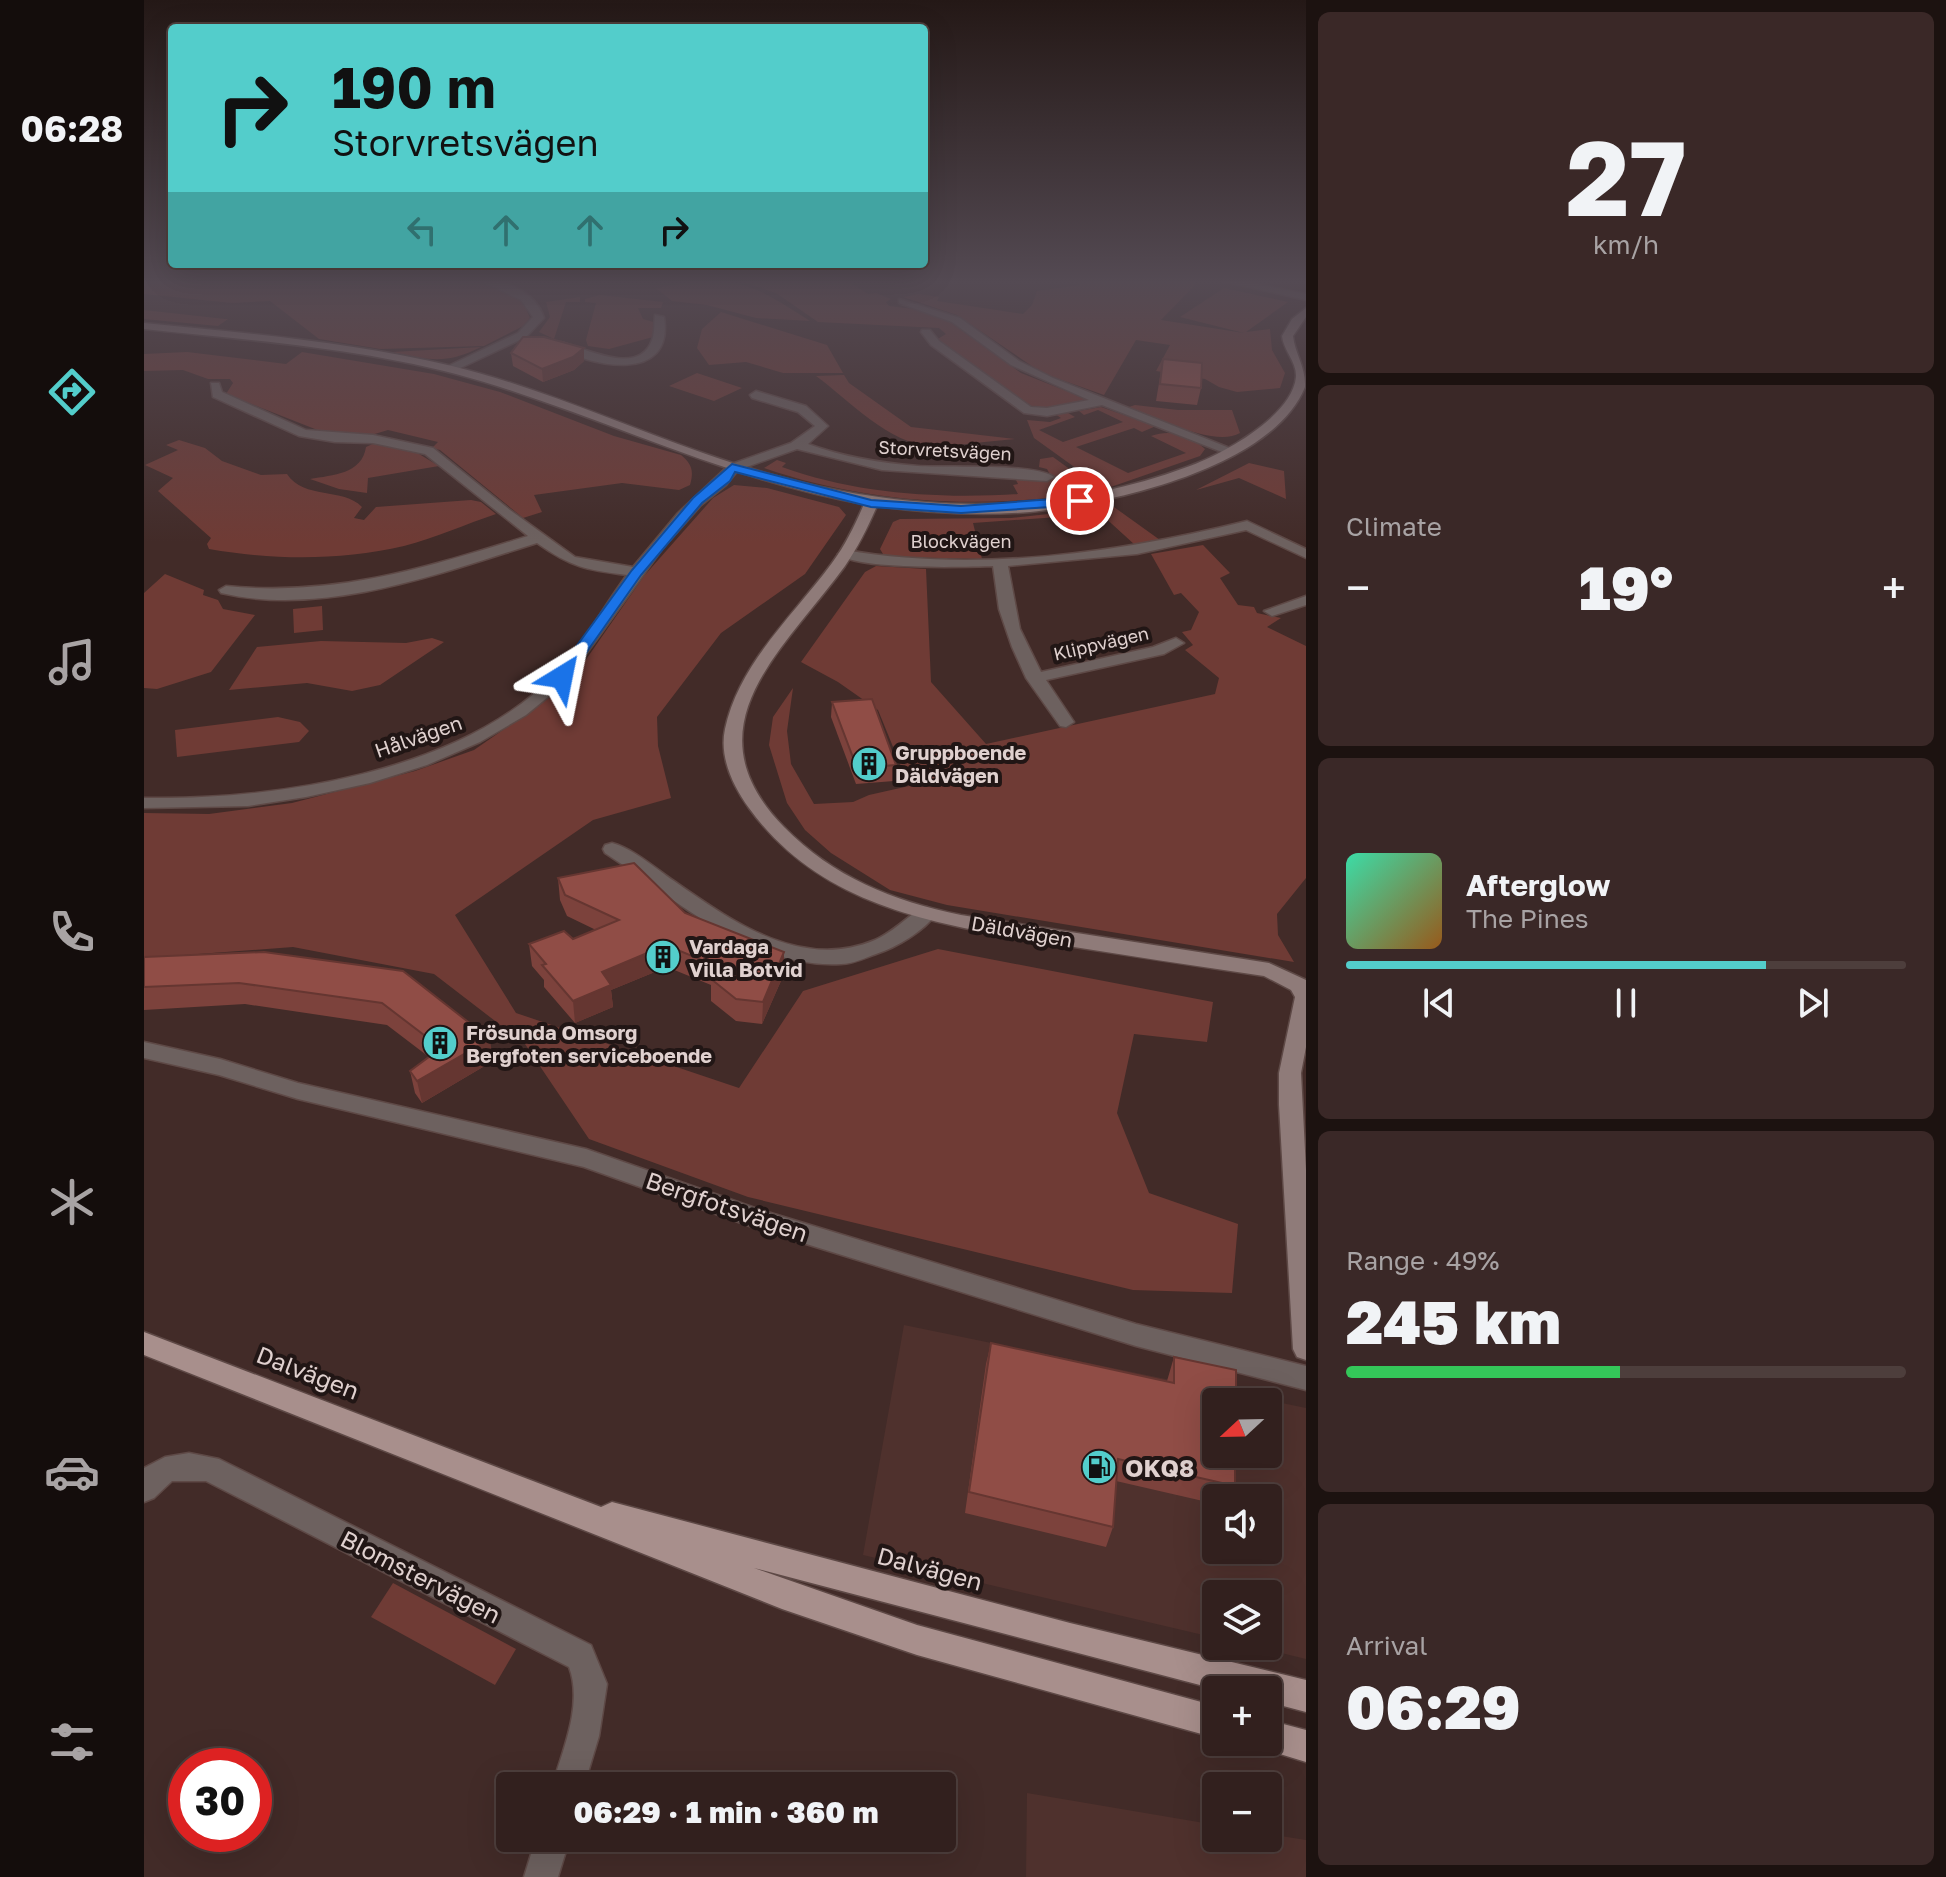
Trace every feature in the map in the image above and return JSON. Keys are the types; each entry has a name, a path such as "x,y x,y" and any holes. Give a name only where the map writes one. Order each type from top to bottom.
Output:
{"main road":[{"name":"Dalvägen","path":"144,1343 782,1594 917,1640 1202,1718"},
{"name":"Dalvägen","path":"539,1496 1070,1638 1306,1696"},
{"path":"1282,1740 1306,1746"}],"street":[{"path":"442,368 561,404 732,468 871,504 961,509 1059,504 1151,484 1231,451 1257,435 1294,397 1303,380 1300,368"},
{"path":"450,369 454,368"},
{"path":"969,368 1028,410 1047,412 1102,401"},
{"path":"1023,368 1231,451"},
{"path":"215,385 217,394 303,433 373,439 429,451 537,538 570,560 593,567 636,572"},
{"path":"732,468 796,444 818,433 822,426 802,409 756,395"},
{"name":"Storvretsvägen","path":"796,444 840,457 910,469 1018,472 1047,477"},
{"name":"Hålvägen","path":"144,803 209,806 307,793 472,742 562,677 636,572 698,501 726,478 732,468"},
{"name":"Däldvägen","path":"871,504 845,554 766,659 742,698 732,733 734,759 743,784 760,812 804,854 849,886 927,913 1010,930 1269,970 1302,984 1304,1011 1290,1073 1290,1105 1306,1349"},
{"name":"Blockvägen","path":"845,554 886,561 1000,563 1126,552 1173,544 1247,525 1306,554"},
{"path":"226,590 253,595 294,595 366,586 422,574 537,538"},
{"name":"Klippvägen","path":"1000,563 1009,625 1034,678 1066,722"},
{"path":"1272,611 1306,600"},
{"name":"Klippvägen","path":"1034,678 1158,651 1176,643"},
{"path":"612,849 652,873 719,921 779,952 799,957 825,959 868,952 906,933 927,913"},
{"name":"Bergfotsvägen","path":"144,1050 220,1067 298,1091 586,1158 761,1220 1079,1318 1306,1378"},
{"name":"Blomstervägen","path":"144,1489 152,1476 163,1468 184,1465 209,1468 580,1656 591,1684 583,1736 572,1772"},
{"path":"541,1877 549,1852"}],"shaded area":[{"path":"144,368 396,368 434,374 500,392 614,436 681,455 688,462 692,476 690,485 679,490 622,483 534,495 542,512 523,518 440,450 432,448 438,442 388,430 368,436 320,431 226,394 233,383 230,379 208,379 183,370 144,371"},
{"path":"765,368 840,368 843,373 783,373"},
{"path":"976,368 1013,368 1089,400 1044,409 1033,407"},
{"path":"1034,368 1120,368 1104,395"},
{"path":"1158,368 1282,368 1285,373 1280,388 1237,392 1205,379 1156,371"},
{"path":"697,373 742,388 714,401 669,386"},
{"path":"844,375 849,383 911,427 1015,439 933,446 917,444 870,419 816,376"},
{"path":"1101,407 1156,426 1142,432 1134,428 1076,447 1128,473 1186,453 1151,436 1166,433 1180,435 1205,449 1200,456 1105,489 1034,438 1027,420 1050,422 1061,418 1055,414 1068,413 1075,417 1039,430 1063,442 1123,422 1098,410 1084,415 1079,411"},
{"path":"1129,407 1178,410 1232,410 1240,433 1229,437 1201,434"},
{"path":"179,440 205,448 222,461 261,475 287,474 303,487 354,501 362,507 354,518 364,520 376,507 471,500 481,502 496,514 416,543 380,551 282,557 209,549 207,544 211,538 158,491 173,478 145,465 178,450 166,445"},
{"path":"377,442 409,448 439,466 368,478 367,493 339,489 310,479 353,468 359,463 366,447"},
{"path":"1053,457 1092,485 1092,492 1010,501 926,500 844,489 764,468 777,460 786,463 782,467 810,476 898,492 959,496 1018,494 1013,485 1018,484 1014,476 1052,478 1047,469 1039,467 1040,459"},
{"path":"1249,463 1284,471 1286,499 1239,478 1196,490"},
{"path":"734,485 767,488 839,507 846,515 805,574 721,633 657,717 658,746 671,798 593,820 455,915 516,1013 739,1088 803,991 938,949 1213,1002 1207,1042 1134,1034 1117,1113 1149,1193 1238,1224 1232,1293 1133,1290 748,1197 589,1139 525,1044 434,974 293,947 144,958 144,813 209,814 292,803 415,771 474,750 569,684 644,576 713,498"},
{"path":"1114,507 1160,540 1135,545 1101,514 973,523 982,559 894,557 883,554 880,549 893,522 900,519 1011,518"},
{"path":"1203,545 1230,573 1220,578 1238,605 1254,607 1257,613 1281,618 1267,627 1306,646 1306,878 1277,914 1278,935 1294,962 947,905 890,890 831,853 805,830 787,803 769,745 773,717 793,688 787,731 791,764 814,804 853,802 909,786 878,710 838,682 801,662 865,572 876,566 926,569 931,682 986,744 1215,694 1219,678 1185,650 1193,645 1182,632 1191,630 1199,612 1181,593 1174,595 1151,554"},
{"path":"165,574 204,590 203,595 218,600 223,609 255,615 211,672 157,689 144,688 144,593"},
{"path":"322,606 323,630 294,633 293,609"},
{"path":"432,638 444,642 380,685 352,691 307,683 229,690 257,647 321,641 406,643"},
{"path":"278,717 300,722 309,731 299,742 177,757 175,730"},
{"path":"904,1325 1209,1388 1202,1388 1202,1468 1282,1468 1282,1403 1306,1408 1306,1659 1282,1653 1282,1580 1202,1580 1202,1635 863,1555"},
{"path":"393,1583 516,1649 495,1685 371,1617"},
{"path":"1027,1793 1202,1823 1202,1852 1282,1852 1282,1836 1306,1840 1306,1877 1026,1877"}],"building":[{"path":"1162,368 1202,368 1201,388 1160,384"},
{"name":"Gruppboende Däldvägen","path":"872,699 896,765 857,768 832,702"},
{"path":"634,863 685,913 784,952 763,1002 736,999 711,979 716,966 666,945 602,972 611,985 573,1001 542,965 546,964 529,944 564,931 573,939 619,920 565,895 558,878"},
{"path":"264,952 403,971 490,1039 417,1081 410,1071 441,1048 382,1003 239,983 144,987 144,957"},
{"name":"OKQ8","path":"991,1343 1174,1383 1174,1357 1236,1370 1236,1388 1202,1388 1202,1468 1235,1468 1235,1484 1118,1459 1113,1527 969,1492"}],"place":[{"name":"Gruppboende Däldvägen","path":"869,764"},
{"name":"Vardaga Villa Botvid","path":"663,957"},
{"name":"Frösunda Omsorg Bergfoten serviceboende","path":"440,1043"},
{"name":"OKQ8","path":"1099,1467"}],"route":[{"path":"562,677 636,572 698,501 726,478 732,468 871,504 997,509 1080,501"}]}
